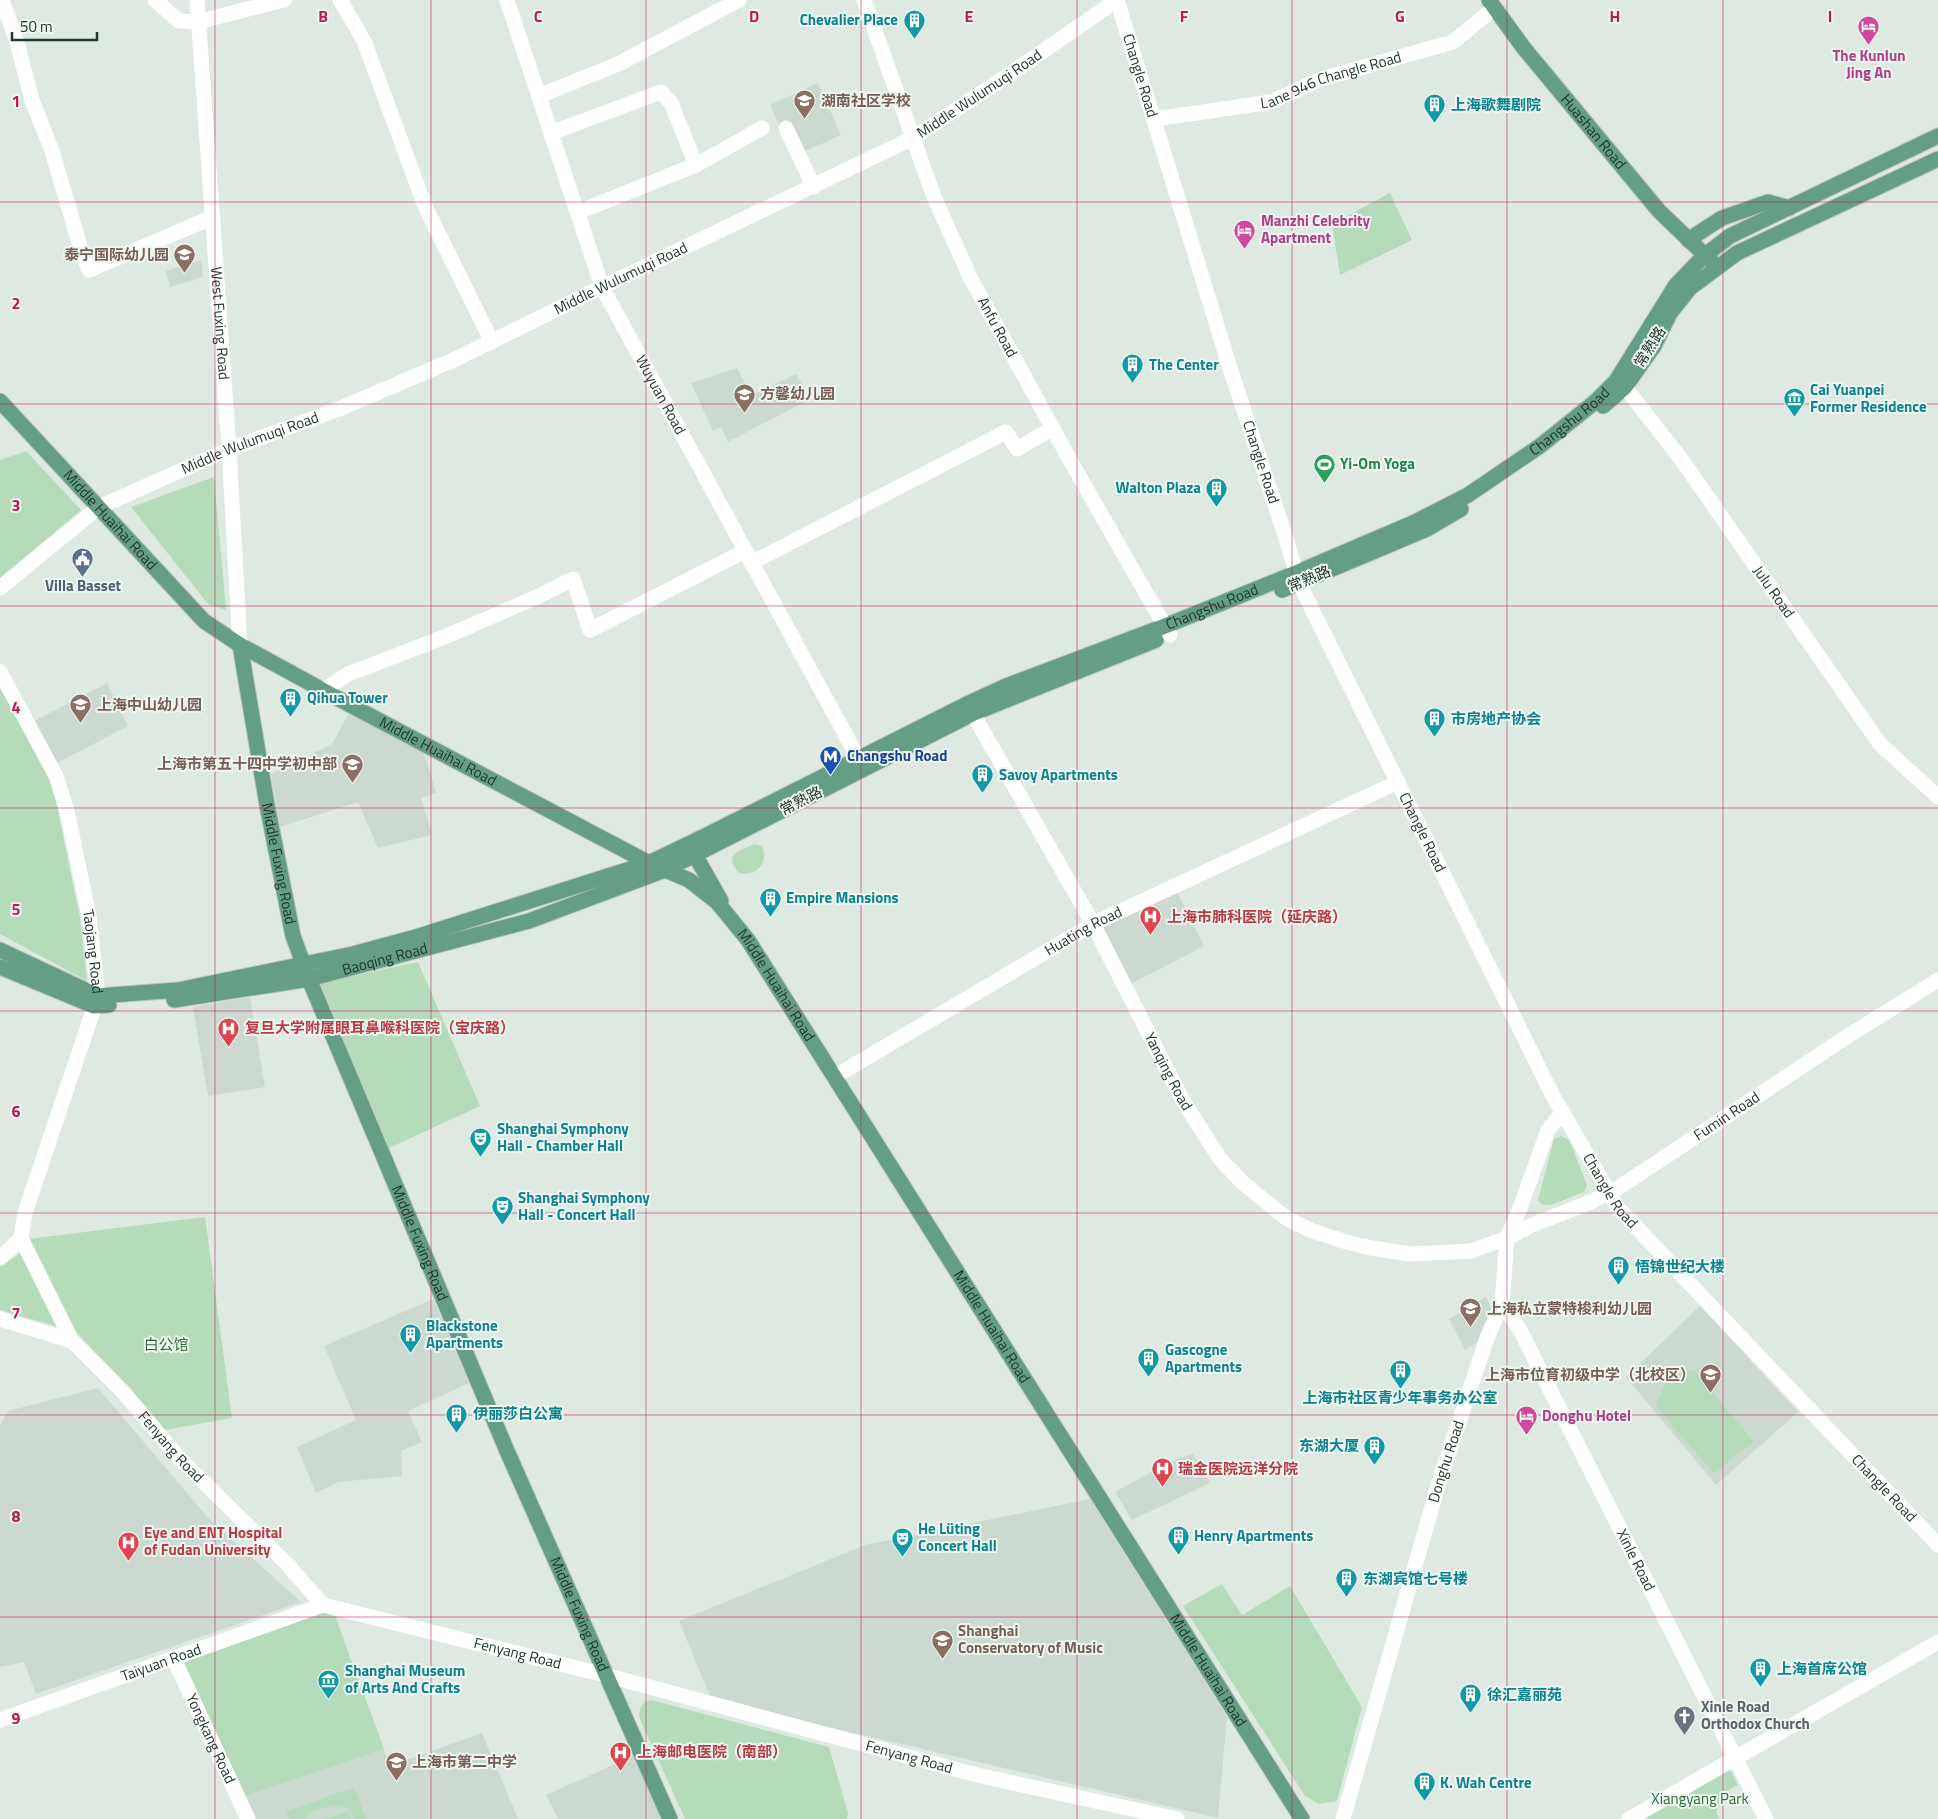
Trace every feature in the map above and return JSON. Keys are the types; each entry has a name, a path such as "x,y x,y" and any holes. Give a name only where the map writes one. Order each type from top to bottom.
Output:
{"main road":[{"name":"Huashan Road","path":"1491,4 1523,47 1659,211 1704,256 1719,268"},
{"path":"1704,256 1730,236 1938,136"},
{"path":"1719,268 1737,253 1938,159"},
{"path":"1688,240 1722,218 1768,202 1789,208"},
{"name":"常熟路","path":"1585,411 1584,404 1610,374 1668,282 1691,258 1704,256"},
{"name":"Changshu Road","path":"649,863 861,764 971,708 1006,686 1168,630 1297,578 1468,495 1540,446 1621,384 1676,285 1704,256"},
{"name":"常熟路","path":"1297,578 1427,529 1492,491 1552,449 1621,384 1654,346 1670,313 1690,288 1719,268"},
{"name":"Middle Huaihai Road","path":"0,401 204,621 240,645 324,690 649,863 689,880 716,902 748,940 1302,1819"},
{"name":"Middle Fuxing Road","path":"240,645 267,805 293,936 309,979 502,1440 670,1819"},
{"name":"常熟路","path":"666,870 861,764"},
{"path":"695,855 731,920"},
{"name":"Baoqing Road","path":"96,1001 178,990 353,954 416,937 649,863"},
{"name":"Baoqing Road","path":"96,1001 180,1000 309,979 530,921 666,870"},
{"path":"0,950 96,1001"},
{"path":"0,967 96,1001"}],"street":[{"path":"2,0 16,39 32,100 52,151 83,256 89,270 213,217"},
{"path":"155,0 179,22 197,22 284,0"},
{"name":"West Fuxing Road","path":"196,0 229,448 240,645"},
{"path":"340,0 364,41 425,206 492,342"},
{"name":"Wuyuan Road","path":"507,0 602,286 861,764"},
{"path":"539,96 618,64 738,0"},
{"name":"Anfu Road","path":"864,0 934,197 970,277 1168,630"},
{"name":"Middle Wulumuqi Road","path":"0,588 99,508 229,448 339,409 492,342 602,286 814,187 913,138 1117,0"},
{"name":"Changle Road","path":"1117,0 1155,119 1229,366 1297,578 1505,1001 1563,1112 1618,1208 1938,1545"},
{"name":"Lane 946 Changle Road","path":"1155,119 1271,102 1321,79 1453,42 1491,4"},
{"path":"551,133 661,92 671,103 696,165"},
{"path":"578,212 696,165 762,128"},
{"path":"786,128 814,187"},
{"name":"Julu Road","path":"1621,384 1681,459 1880,744 1938,797"},
{"path":"324,690 348,674 447,636 573,579 590,630 748,557 1006,432 1017,449 1053,428"},
{"name":"Taojang Road","path":"0,672 56,776 67,811 89,916 96,1001 25,1213 21,1238"},
{"name":"Yanqing Road","path":"971,708 1093,924 1182,1099 1220,1159 1243,1183 1280,1214 1310,1230 1343,1241 1409,1254 1471,1251 1507,1238"},
{"name":"Huating Road","path":"834,1077 1093,924 1398,782"},
{"name":"Fumin Road","path":"1507,1238 1532,1225 1609,1193 1851,1034 1938,980"},
{"name":"Donghu Road","path":"1343,1819 1440,1482 1487,1338 1502,1303 1507,1238 1519,1211 1548,1130 1563,1112"},
{"path":"0,1258 21,1238"},
{"name":"Fenyang Road","path":"21,1238 72,1341 124,1393 180,1459 286,1563 323,1605 605,1674 977,1775 1177,1819"},
{"name":"Xinle Road","path":"1502,1303 1520,1330 1766,1819"},
{"path":"0,1319 72,1341"},
{"name":"Taiyuan Road","path":"0,1720 323,1605"},
{"path":"1629,1819 1938,1642"},
{"name":"Yongkang Road","path":"173,1657 248,1819"}],"shaded area":[{"name":"湖南社区学校","path":"818,83 841,135 793,157 770,105"},
{"name":"泰宁国际幼儿园","path":"201,260 203,277 170,287 166,271"},
{"name":"方馨幼儿园","path":"737,368 752,395 796,374 810,399 728,442 721,427 713,431 691,383"},
{"name":"上海中山幼儿园","path":"107,683 128,726 57,763 34,721"},
{"name":"上海市第五十四中学初中部","path":"349,713 424,753 436,793 421,798 432,835 378,848 358,802 280,827 271,774 332,744"},
{"name":"上海市肺科医院（延庆路）","path":"1176,890 1204,946 1129,985 1098,925"},
{"name":"复旦大学附属眼耳鼻喉科医院（宝庆路）","path":"250,997 265,1087 208,1096 193,1007"},
{"name":"上海私立蒙特梭利幼儿园","path":"1486,1297 1494,1314 1484,1338 1465,1350 1449,1319"},
{"path":"433,1299 469,1383 408,1411 422,1442 401,1451 402,1476 338,1482 316,1493 297,1447 356,1420 324,1346"},
{"name":"上海市位育初级中学（北校区）","path":"1700,1306 1798,1412 1716,1485 1626,1377"},
{"name":"Eye and ENT Hospital of Fudan University","path":"98,1388 210,1520 301,1602 36,1694 24,1662 0,1667 0,1426 8,1411"},
{"name":"瑞金医院远洋分院","path":"1193,1454 1210,1483 1132,1520 1115,1492 1171,1461"},
{"name":"Shanghai Conservatory of Music","path":"1090,1499 1227,1717 1218,1818 794,1719 710,1696 679,1621 865,1545"},
{"name":"上海市第二中学","path":"482,1733 518,1819 256,1819 245,1796 384,1749 390,1766"},
{"name":"上海邮电医院（南部）","path":"635,1755 664,1817 659,1819 558,1819 546,1795"}],"green space":[{"path":"1390,193 1412,240 1340,275 1332,224"},
{"path":"26,451 81,510 0,578 0,460"},
{"path":"214,477 226,610 208,604 131,507"},
{"path":"0,685 52,782 80,918 87,981 0,934"},
{"path":"754,844 762,846 764,852 763,863 756,871 745,874 739,873 733,865 732,857 737,852"},
{"path":"418,962 480,1106 389,1148 320,983"},
{"path":"1561,1136 1569,1140 1587,1185 1584,1192 1551,1205 1543,1205 1538,1200 1554,1139"},
{"name":"白公馆","path":"205,1217 232,1418 165,1430 130,1388 76,1332 29,1239"},
{"path":"22,1252 59,1327 0,1310 0,1267"},
{"path":"1694,1370 1753,1441 1714,1474 1656,1406 1667,1378"},
{"path":"1222,1584 1242,1615 1290,1586 1362,1707 1337,1801 1319,1804 1305,1796 1183,1606"},
{"path":"325,1611 334,1613 384,1749 245,1796 182,1659"},
{"path":"651,1700 829,1747 848,1813 847,1819 685,1819 639,1717 640,1709 644,1702"},
{"name":"Xiangyang Park","path":"1723,1767 1731,1771 1738,1785 1723,1793 1716,1813 1720,1819 1630,1819"},
{"path":"354,1787 366,1819 355,1819 345,1806 341,1805 315,1811 305,1819 289,1819 286,1812"},
{"path":"348,1811 351,1819 326,1819"}],"place":[{"name":"Chevalier Place","path":"914,39"},
{"name":"The Kunlun Jing An","path":"1869,46"},
{"name":"湖南社区学校","path":"805,120"},
{"name":"上海歌舞剧院","path":"1435,124"},
{"name":"Manzhi Celebrity Apartment","path":"1245,249"},
{"name":"泰宁国际幼儿园","path":"185,274"},
{"name":"The Center","path":"1133,384"},
{"name":"方馨幼儿园","path":"744,413"},
{"name":"Cai Yuanpei Former Residence","path":"1794,418"},
{"name":"Yi-Om Yoga","path":"1324,483"},
{"name":"Walton Plaza","path":"1217,507"},
{"name":"Villa Basset","path":"83,577"},
{"name":"Qihua Tower","path":"291,717"},
{"name":"上海中山幼儿园","path":"81,724"},
{"name":"市房地产协会","path":"1435,738"},
{"name":"Changshu Road","path":"831,775"},
{"name":"上海市第五十四中学初中部","path":"353,783"},
{"name":"Savoy Apartments","path":"983,794"},
{"name":"Empire Mansions","path":"770,917"},
{"name":"上海市肺科医院（延庆路）","path":"1151,936"},
{"name":"复旦大学附属眼耳鼻喉科医院（宝庆路）","path":"229,1047"},
{"name":"Shanghai Symphony Hall - Chamber Hall","path":"481,1157"},
{"name":"Shanghai Symphony Hall - Concert Hall","path":"502,1226"},
{"name":"悟锦世纪大楼","path":"1619,1286"},
{"name":"上海私立蒙特梭利幼儿园","path":"1471,1328"},
{"name":"Blackstone Apartments","path":"410,1354"},
{"name":"Gascogne Apartments","path":"1149,1378"},
{"name":"上海市社区青少年事务办公室","path":"1400,1389"},
{"name":"上海市位育初级中学（北校区）","path":"1711,1394"},
{"name":"伊丽莎白公寓","path":"457,1433"},
{"name":"Donghu Hotel","path":"1526,1435"},
{"name":"东湖大厦","path":"1375,1465"},
{"name":"瑞金医院远洋分院","path":"1162,1488"},
{"name":"Henry Apartments","path":"1178,1555"},
{"name":"He Lüting Concert Hall","path":"902,1557"},
{"name":"Eye and ENT Hospital of Fudan University","path":"128,1561"},
{"name":"东湖宾馆七号楼","path":"1347,1598"},
{"name":"Shanghai Conservatory of Music","path":"942,1659"},
{"name":"上海首席公馆","path":"1761,1688"},
{"name":"Shanghai Museum of Arts And Crafts","path":"329,1699"},
{"name":"徐汇嘉丽苑","path":"1471,1714"},
{"name":"Xinle Road Orthodox Church","path":"1685,1735"},
{"name":"上海邮电医院（南部）","path":"621,1771"},
{"name":"上海市第二中学","path":"396,1781"},
{"name":"K. Wah Centre","path":"1424,1802"}]}
